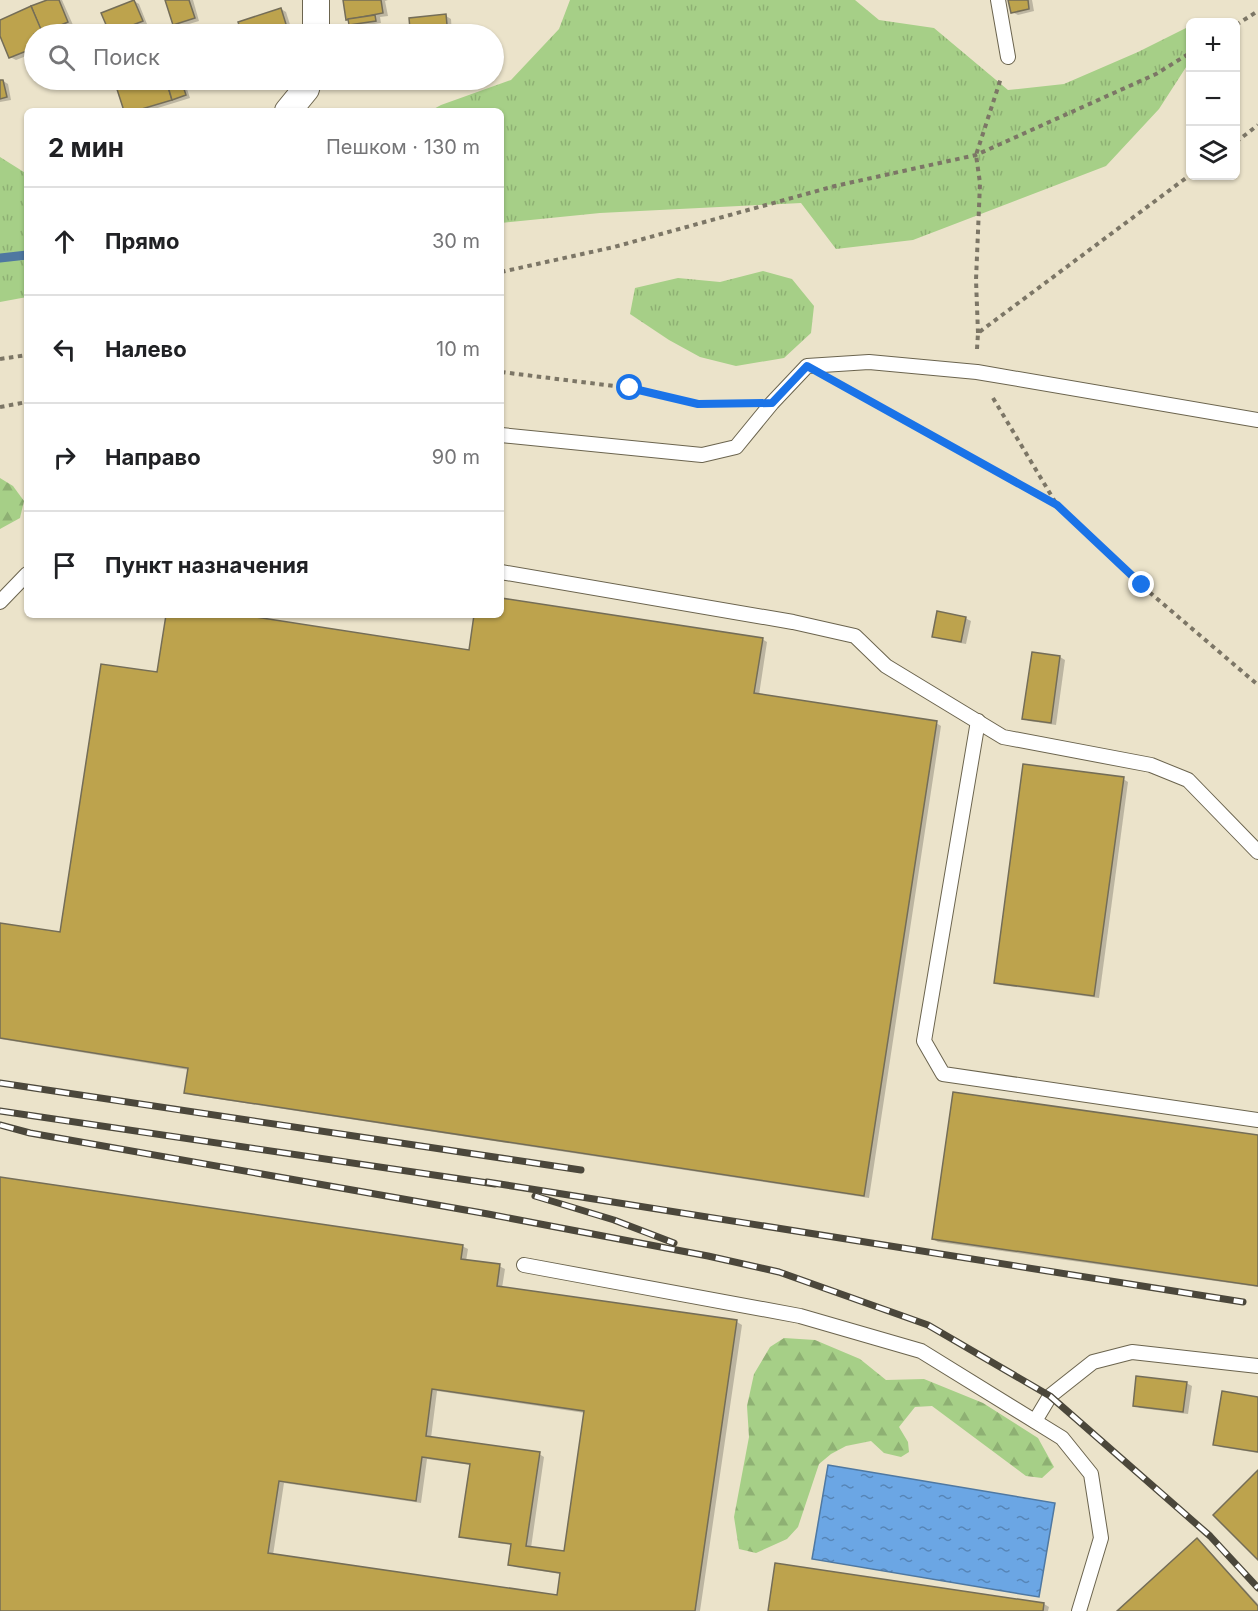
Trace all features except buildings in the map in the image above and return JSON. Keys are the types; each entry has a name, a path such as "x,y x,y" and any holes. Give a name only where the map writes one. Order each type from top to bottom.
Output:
{"street":[{"path":"316,0 316,24"},
{"path":"290,108 305,90"}],"lane":[{"path":"998,0 1008,57"},
{"path":"504,435 702,455 736,447 772,403 807,366 869,362 977,372 1258,420"},
{"path":"504,573 794,622 855,636 886,666 1003,737 1151,765 1188,780 1258,852"},
{"path":"0,602 24,577"},
{"path":"978,721 924,1041 942,1074 1258,1120"},
{"path":"524,1265 800,1316 921,1351 1035,1421 1062,1438 1091,1474 1101,1538 1078,1611"},
{"path":"1035,1421 1050,1396 1093,1362 1122,1354 1132,1352 1258,1366"}],"path":[{"path":"1240,22 1258,11"},
{"path":"504,271 614,247 835,186 976,156 1156,74 1186,56"},
{"path":"1008,57 976,156 980,183 976,280 977,372 1057,505"},
{"path":"1240,139 1258,125"},
{"path":"978,333 1186,179"},
{"path":"0,359 24,355"},
{"path":"807,366 1057,505 1142,585 1258,685"},
{"path":"504,372 630,388 698,404 772,403"},
{"path":"0,407 24,403"}],"green space":[{"path":"570,0 855,0 879,20 934,28 1008,90 1064,84 1186,28 1186,67 1159,109 1106,166 913,240 836,249 801,203 600,213 504,223 504,108 436,108 483,90 504,90 504,82 511,80 559,29"},
{"path":"0,157 24,172 24,298 0,302"},
{"path":"763,271 792,279 814,306 811,333 784,358 736,366 700,357 630,314 635,288 678,278 720,282"},
{"path":"0,478 13,486 24,501 20,518 0,529"},
{"path":"784,1338 815,1340 860,1359 886,1380 924,1379 983,1403 1038,1438 1054,1467 1042,1478 1026,1476 932,1406 915,1407 899,1427 908,1442 909,1452 901,1457 884,1453 871,1441 846,1446 831,1454 819,1464 798,1527 787,1539 756,1553 739,1549 734,1517 749,1437 747,1406 754,1374 770,1347"}],"water":[{"path":"828,1465 1055,1503 1039,1597 812,1559"}],"waterway":[{"path":"0,258 24,255"}],"railway":[{"path":"0,1083 581,1170"},
{"path":"0,1111 495,1184"},
{"path":"0,1125 30,1133 488,1214 708,1256 779,1272 928,1325 1050,1396 1210,1536 1258,1588"},
{"path":"487,1182 1243,1302"},
{"path":"535,1196 614,1220 674,1243"}],"route":[{"path":"630,388 698,404 772,403 807,366 1057,505 1142,585"}]}
